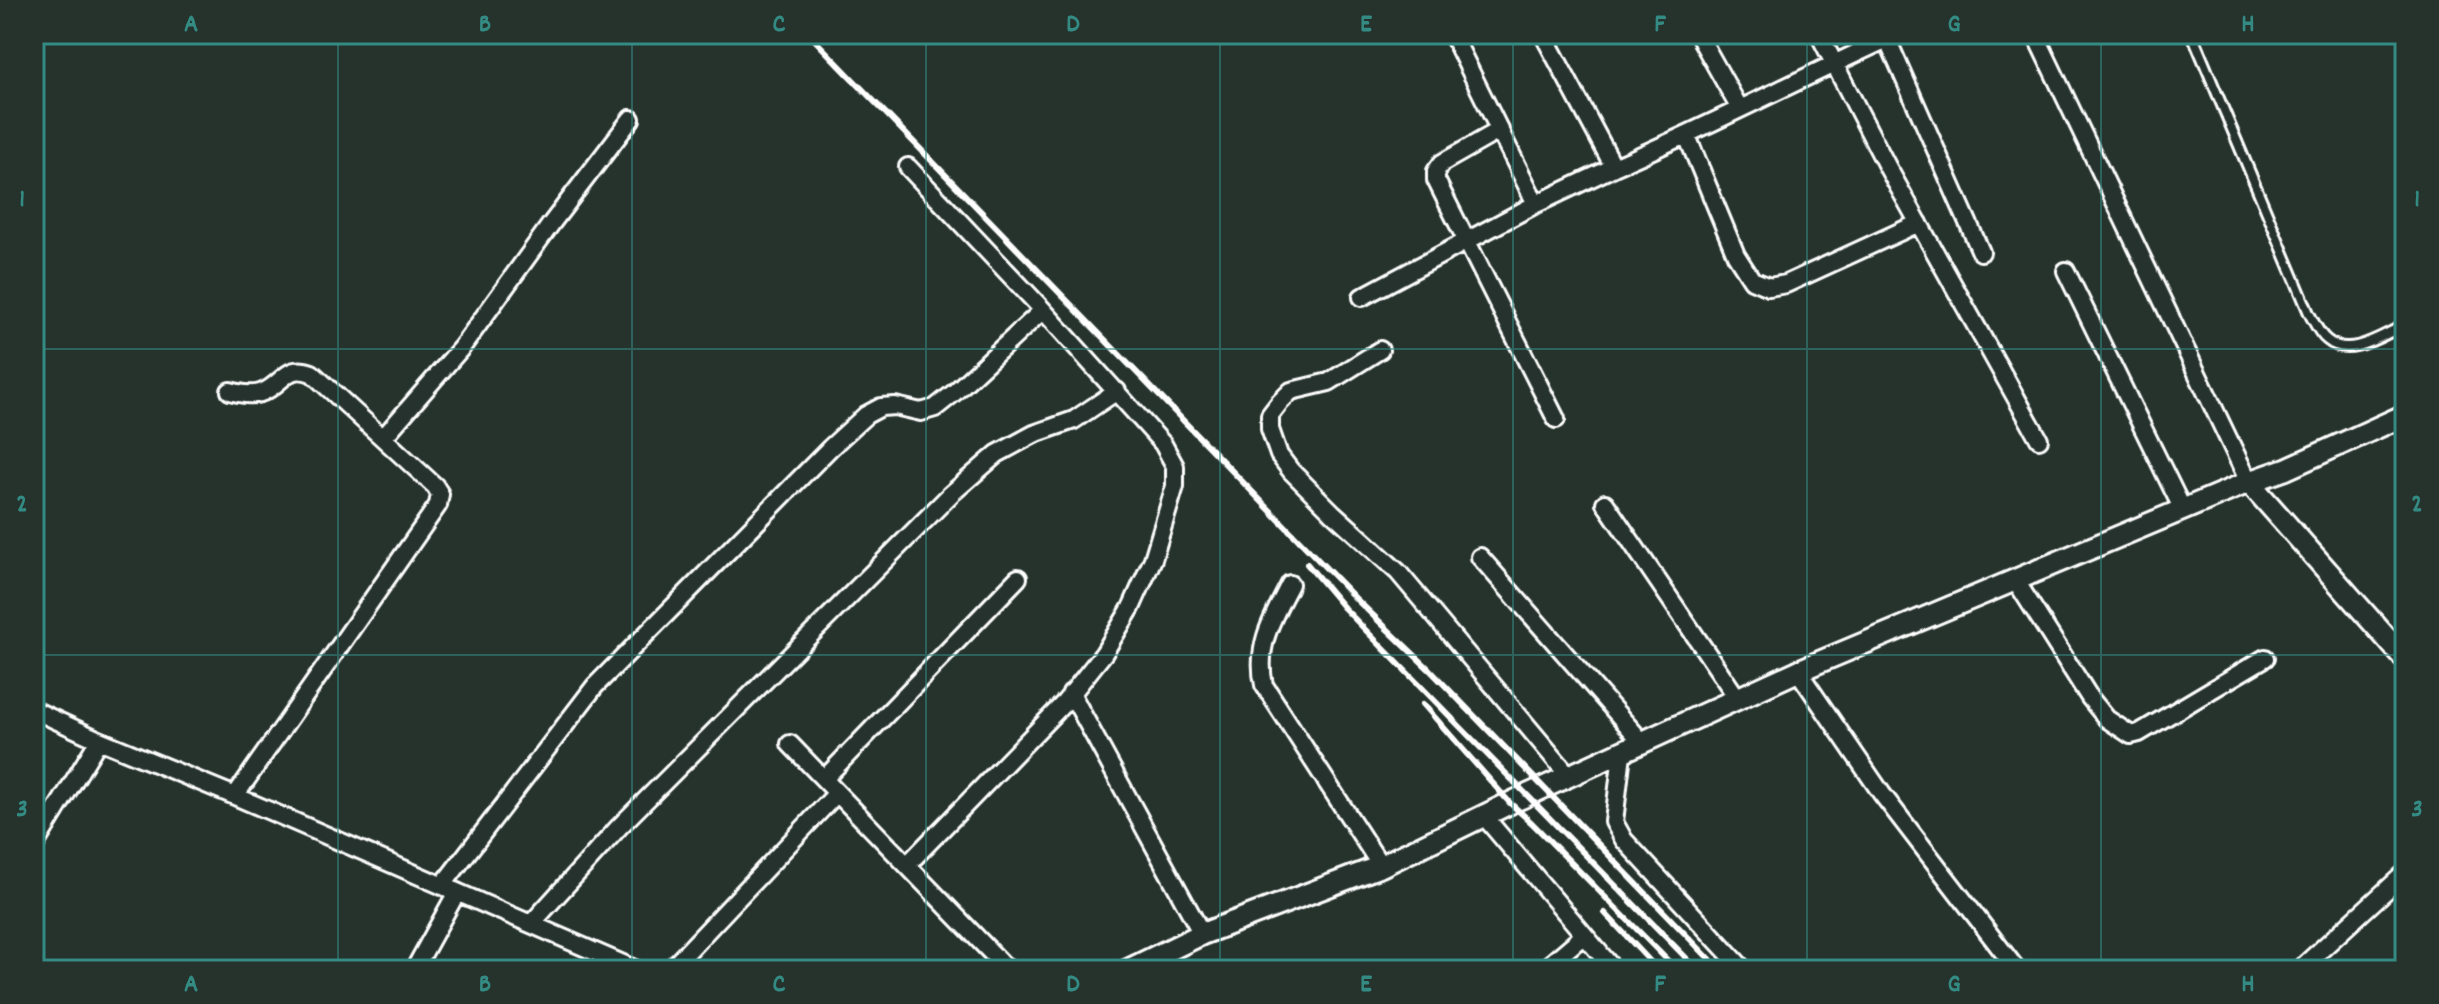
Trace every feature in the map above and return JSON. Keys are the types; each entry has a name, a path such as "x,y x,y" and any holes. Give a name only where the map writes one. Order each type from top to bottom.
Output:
{"street":[{"path":"1452,34 1536,204"},
{"path":"1543,34 1614,167"},
{"path":"1698,34 1740,109"},
{"path":"1819,34 2039,439"},
{"path":"2035,34 2249,482 2405,659"},
{"path":"1362,297 1536,204 1687,136 1893,36 1981,252"},
{"path":"383,438 462,347 631,119"},
{"path":"1500,130 1442,163 1436,171 1436,180 1556,419"},
{"path":"1687,136 1736,255 1752,280 1769,287 1786,284 1919,223"},
{"path":"907,865 1071,693 1104,653 1131,608 1153,559 1175,486 1175,466 1163,444 1043,310 908,167"},
{"path":"2066,271 2183,510"},
{"path":"414,970 449,889 595,686 866,415 881,407 895,406 921,412 935,408 1043,310"},
{"path":"1380,350 1329,382 1291,391 1280,402 1270,415 1270,429 1279,455 1333,513 1398,572 1570,777"},
{"path":"230,391 258,394 268,390 289,372 301,369 312,373 440,494 438,505 235,796"},
{"path":"531,924 619,827 951,494 997,454 1034,434 1074,420 1117,391"},
{"path":"1128,970 1202,934 1381,866 1798,671 2286,469 2405,415"},
{"path":"1605,503 1738,699"},
{"path":"1480,557 1643,743"},
{"path":"824,779 1018,578"},
{"path":"2016,581 2090,698 2107,719 2131,735 2265,658"},
{"path":"1290,584 1267,627 1261,651 1264,685 1381,866"},
{"path":"1798,671 1882,794 2017,970"},
{"path":"1071,693 1202,934"},
{"path":"34,710 637,970"},
{"path":"34,846 99,740"},
{"path":"790,744 1008,970"},
{"path":"1622,753 1614,822 1624,840 1744,970"},
{"path":"670,970 837,793"},
{"path":"1484,816 1614,970"},
{"path":"2299,970 2405,873"},
{"path":"1543,970 1584,935"}],"lane":[{"path":"2192,34 2309,313 2324,339 2339,348 2354,348 2405,325"}],"railway":[{"path":"809,34 1720,970"},
{"path":"1307,564 1344,608 1698,970"},
{"path":"1423,704 1510,803 1677,970"},
{"path":"1605,913 1658,970"}]}
